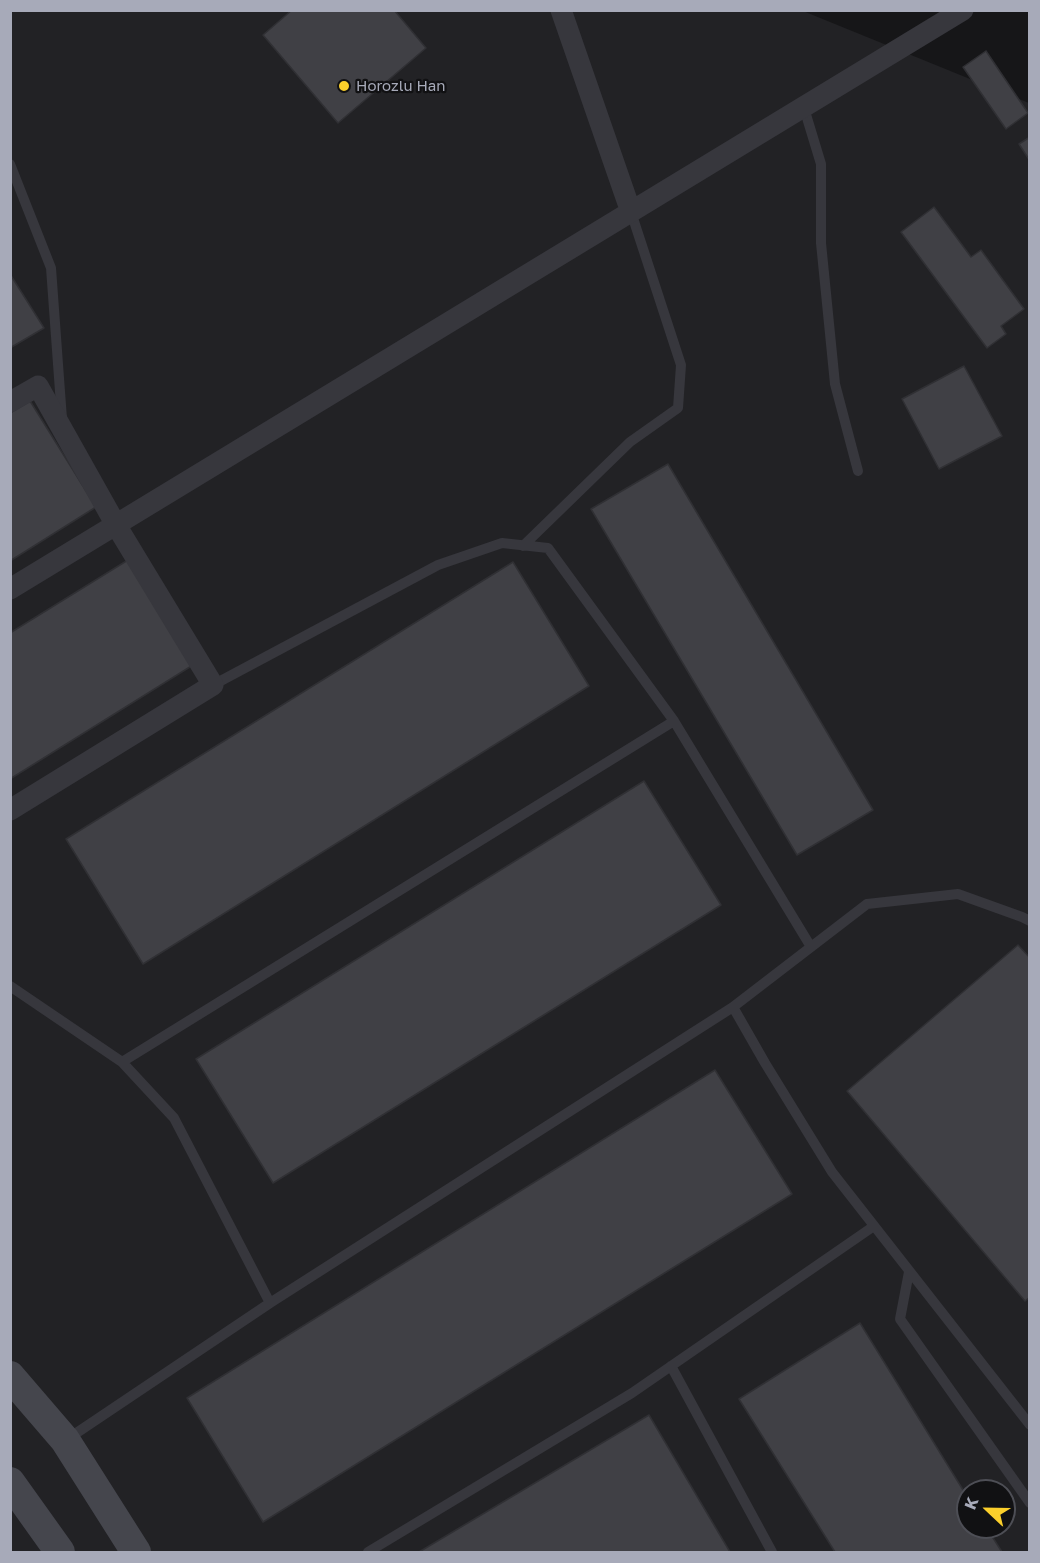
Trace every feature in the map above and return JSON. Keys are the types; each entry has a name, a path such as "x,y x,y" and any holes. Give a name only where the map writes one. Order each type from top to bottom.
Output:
{"street":[{"path":"561,10 631,212"},
{"path":"10,589 963,10"},
{"path":"10,402 38,386 116,525 213,685 10,810"},
{"path":"10,1376 65,1440 136,1552"},
{"path":"10,1482 60,1552"}],"lane":[{"path":"804,108 820,164 821,243 835,384 858,471"},
{"path":"10,164 51,268 63,431"},
{"path":"523,546 630,442 678,408 681,365 631,212"},
{"path":"213,685 438,565 502,543 548,548 674,722 811,947"},
{"path":"122,1062 674,722"},
{"path":"65,1440 270,1303 734,1007 867,904 958,894 1029,921"},
{"path":"10,986 122,1062 174,1118 270,1303"},
{"path":"734,1007 765,1064 832,1172 1029,1425"},
{"path":"368,1552 632,1393 874,1226"},
{"path":"909,1272 900,1318 1029,1503"},
{"path":"671,1366 772,1552"}],"shaded area":[{"path":"11,11 803,11 1029,103 1029,1552 11,1552"}],"building":[{"name":"Horozlu Han","path":"292,10 394,10 426,48 338,123 263,35"},
{"path":"986,51 1028,113 1006,129 963,67"},
{"path":"1030,137 1030,161 1019,144"},
{"path":"934,207 971,257 981,250 1024,309 1001,326 1006,334 987,348 901,232"},
{"path":"10,274 44,328 10,348"},
{"path":"964,366 1002,436 939,469 902,399"},
{"path":"30,401 96,507 10,561 10,413"},
{"path":"668,464 873,810 797,855 591,509"},
{"path":"128,560 193,665 10,779 10,633"},
{"path":"513,562 589,686 143,964 66,839"},
{"path":"644,781 721,905 273,1183 196,1059"},
{"path":"1018,945 1030,958 1030,1297 1025,1301 847,1091"},
{"path":"715,1070 792,1194 263,1522 187,1398"},
{"path":"860,1323 956,1479 956,1539 994,1539 1002,1552 835,1552 739,1399"},
{"path":"649,1415 730,1552 419,1552"}],"place":[{"name":"Horozlu Han","path":"344,86"}]}
